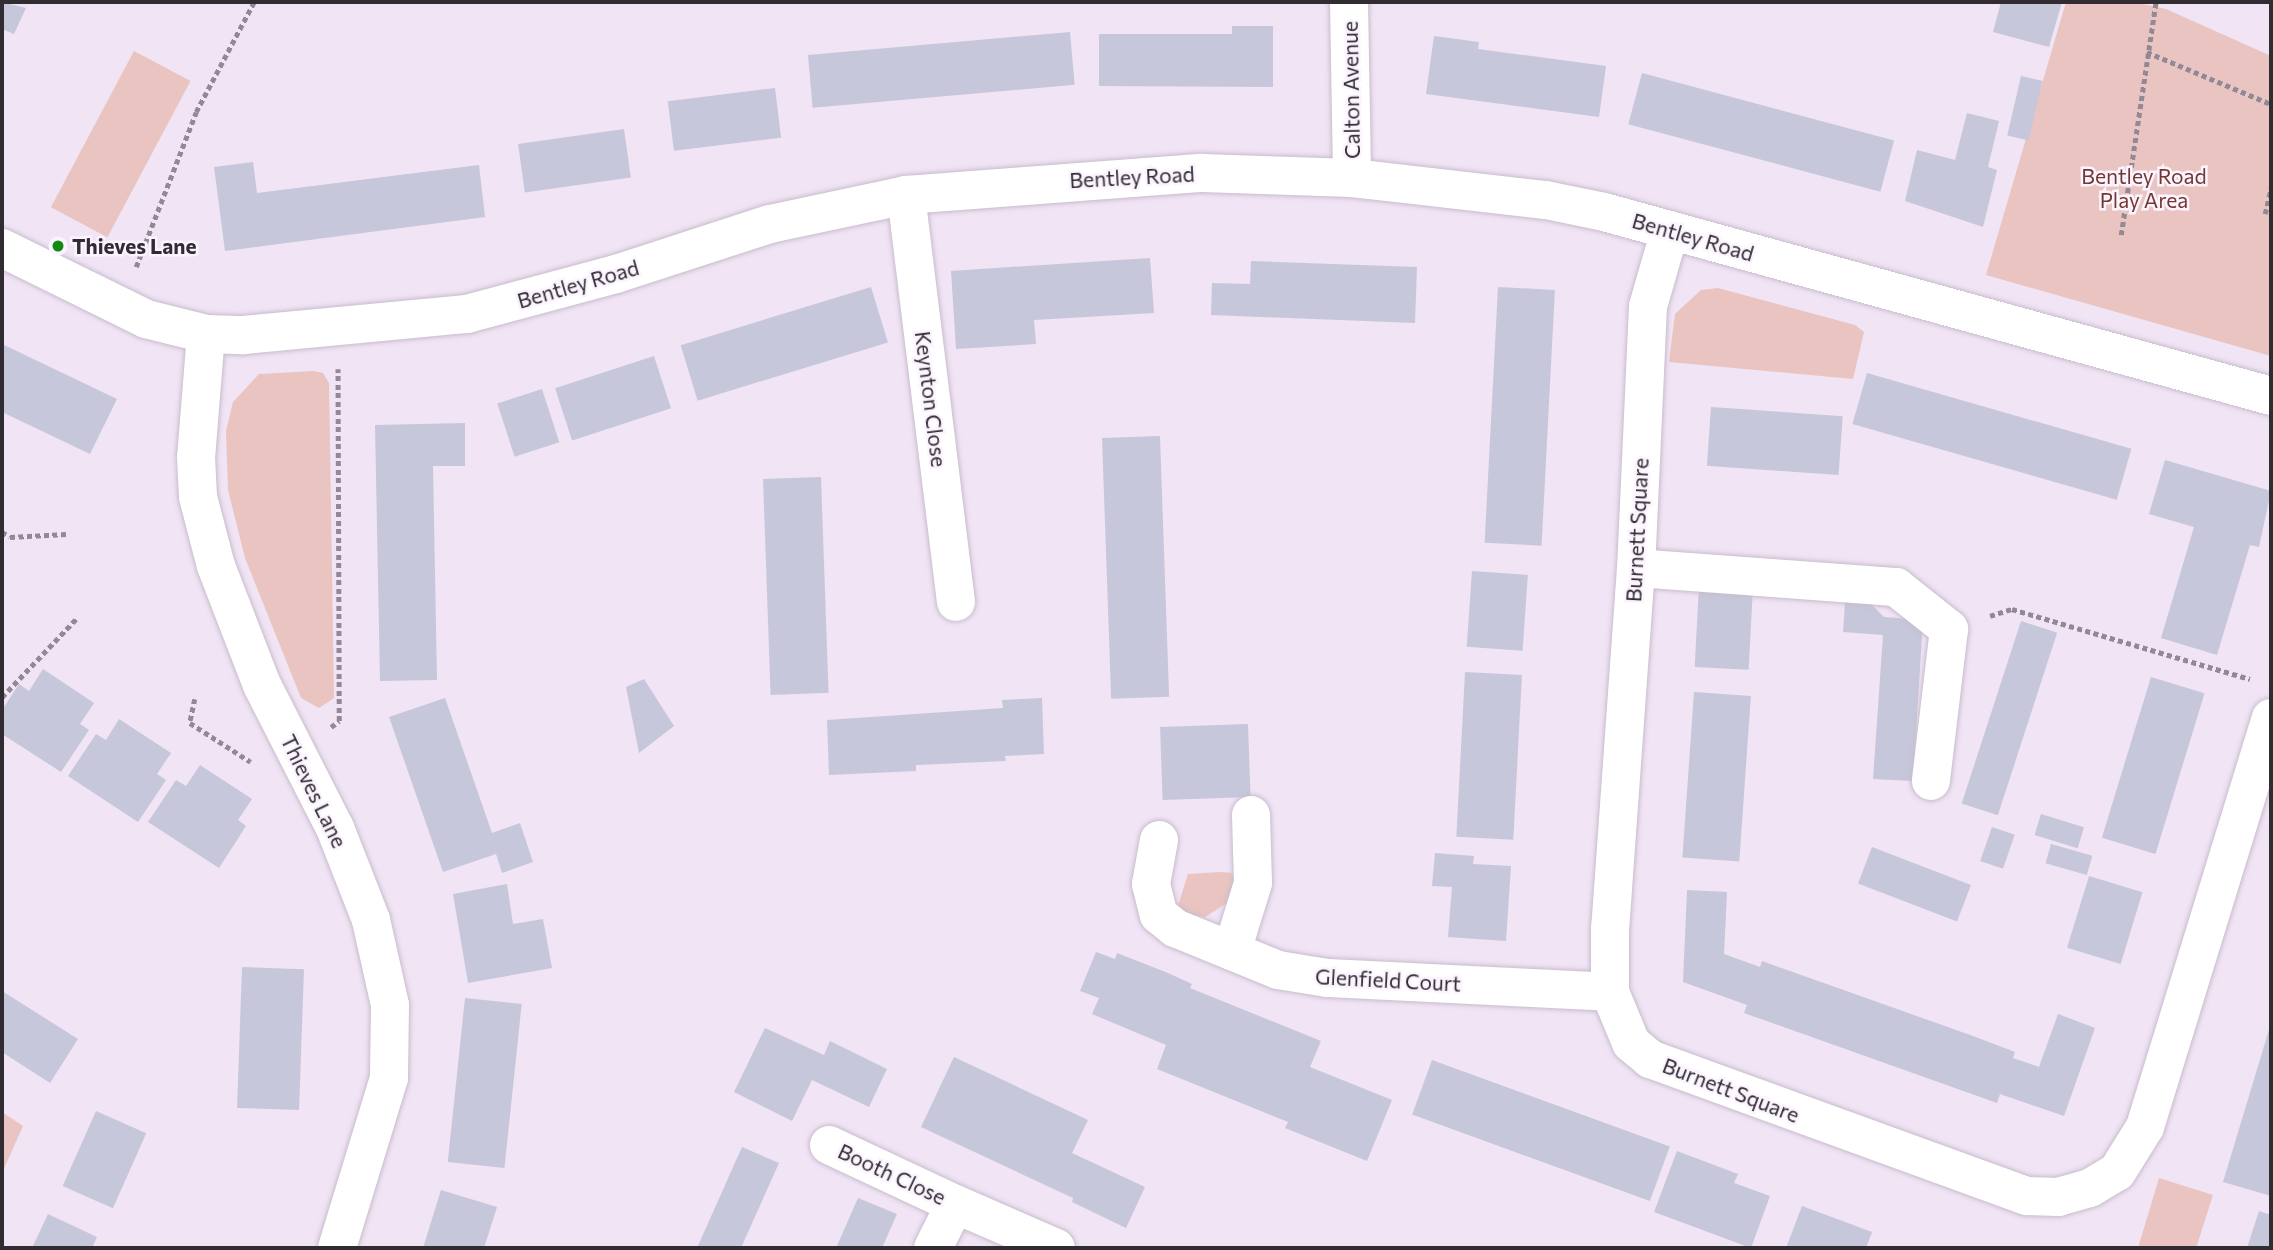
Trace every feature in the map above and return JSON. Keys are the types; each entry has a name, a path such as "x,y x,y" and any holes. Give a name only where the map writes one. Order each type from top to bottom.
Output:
{"street":[{"name":"Calton Avenue","path":"1349,2 1352,178"},
{"name":"Bentley Road","path":"2,248 120,307 179,330 206,334 336,329 467,314 616,274 770,224 906,195 1202,173 1352,178 1546,200 1670,230 2271,396"},
{"name":"Keynton Close","path":"906,195 956,602"},
{"name":"Burnett Square","path":"1670,230 1648,306 1636,568 1610,928 1610,992 1631,1042 1673,1070 2028,1196 2058,1197 2091,1188 2117,1172 2146,1127 2262,782 2271,718"},
{"name":"Thieves Lane","path":"206,334 196,457 198,498 238,630 295,753 335,828 370,920 390,1005 389,1078 337,1248"},
{"path":"1636,568 1896,587 1949,629 1931,781"},
{"path":"1232,951 1253,883 1251,815"},
{"name":"Glenfield Court","path":"1159,840 1152,900 1159,915 1175,928 1298,976 1610,992"},
{"name":"Booth Close","path":"829,1145 1056,1248"},
{"name":"Booth Close","path":"933,1248 955,1204"}],"path":[{"path":"120,307 197,111 254,2"},
{"path":"2121,235 2156,2"},
{"path":"2147,52 2271,104"},
{"path":"2265,214 2271,187"},
{"path":"195,699 190,723 266,771 339,721 336,329"},
{"path":"2,532 10,537 66,534"},
{"path":"1949,629 2012,609 2258,682"},
{"path":"2,697 76,619"}],"green space":[{"name":"Bentley Road Play Area","path":"2066,2 2134,2 2166,9 2271,56 2271,356 1986,275"},
{"path":"134,51 191,81 107,237 51,207"},
{"path":"1718,288 1855,325 1864,332 1853,379 1669,362 1675,314 1701,290"},
{"path":"313,371 323,373 329,383 334,698 319,708 301,698 245,558 228,490 226,431 233,402 259,374"},
{"path":"1232,873 1235,883 1227,903 1205,917 1176,912 1188,874"},
{"path":"2,1112 23,1126 2,1173"},
{"path":"2159,1178 2213,1195 2196,1248 2138,1248"}],"building":[{"path":"2,2 26,8 14,34 2,29"},
{"path":"2001,2 2062,2 2049,47 1993,32"},
{"path":"1232,26 1273,26 1273,87 1099,86 1099,34 1232,34"},
{"path":"1070,32 1075,85 813,108 808,55"},
{"path":"1434,36 1479,42 1478,49 1606,66 1599,117 1426,94"},
{"path":"1642,73 1894,141 1880,192 1628,124"},
{"path":"2021,76 2042,81 2029,140 2007,135"},
{"path":"775,88 781,138 674,151 668,101"},
{"path":"1967,113 1999,121 1988,167 1997,170 1983,227 1905,201 1917,150 1955,160"},
{"path":"624,129 631,178 525,192 518,144"},
{"path":"253,162 257,193 479,165 485,217 225,251 214,167"},
{"path":"1150,258 1154,313 1034,320 1036,344 956,349 951,271"},
{"path":"1251,261 1417,267 1415,323 1211,315 1212,283 1250,284"},
{"path":"871,287 888,342 698,401 681,345"},
{"path":"1498,287 1555,290 1542,546 1485,543"},
{"path":"2,344 117,399 90,454 2,412"},
{"path":"654,356 671,408 572,440 555,388"},
{"path":"1867,373 2131,449 2117,500 1852,424"},
{"path":"542,389 559,442 515,457 497,404"},
{"path":"1711,407 1843,416 1839,475 1707,466"},
{"path":"465,423 465,466 433,466 437,680 380,681 375,425"},
{"path":"1160,436 1169,697 1111,699 1102,438"},
{"path":"2165,460 2271,491 2259,547 2250,545 2217,655 2161,638 2194,527 2149,514"},
{"path":"821,477 829,693 771,695 763,479"},
{"path":"1472,571 1528,575 1523,651 1467,647"},
{"path":"1699,585 1753,588 1749,670 1695,667"},
{"path":"1846,588 1856,589 1884,617 1923,620 1913,781 1873,779 1883,635 1843,632"},
{"path":"2021,621 2057,633 1998,815 1962,804"},
{"path":"43,669 94,703 80,724 89,730 61,772 2,734 2,710 19,684 29,691"},
{"path":"1465,672 1522,675 1513,840 1456,837"},
{"path":"2151,677 2205,693 2155,854 2102,838"},
{"path":"644,679 674,726 639,753 626,687"},
{"path":"1694,692 1751,696 1739,862 1682,858"},
{"path":"445,698 492,833 520,823 533,862 502,873 496,854 443,872 389,717"},
{"path":"1042,698 1044,754 1005,756 1006,761 916,765 916,771 829,775 827,720 1003,708 1002,700"},
{"path":"119,719 171,753 157,774 166,780 138,822 68,776 96,734 106,740"},
{"path":"1248,724 1251,797 1163,800 1160,727"},
{"path":"200,765 252,799 238,820 246,826 219,868 148,822 176,780 186,786"},
{"path":"2041,814 2084,827 2078,848 2035,835"},
{"path":"1992,827 2015,835 2003,869 1980,861"},
{"path":"2051,844 2092,856 2087,875 2045,863"},
{"path":"1872,847 1971,885 1957,921 1858,883"},
{"path":"1435,853 1474,856 1473,864 1511,866 1506,941 1448,937 1452,887 1432,886"},
{"path":"2089,876 2143,892 2121,964 2067,948"},
{"path":"507,884 513,924 543,919 552,968 468,983 453,894"},
{"path":"1687,890 1727,892 1724,954 1760,967 1762,961 1973,1036 2015,1052 2013,1058 2039,1067 2058,1014 2095,1028 2064,1116 2000,1094 1997,1103 1744,1013 1747,1005 1683,982"},
{"path":"1096,952 1115,959 1117,953 1168,973 1192,984 1190,988 1321,1041 1310,1067 1392,1100 1367,1161 1285,1128 1288,1122 1157,1069 1166,1045 1092,1014 1099,998 1080,991"},
{"path":"242,967 304,969 299,1110 237,1108"},
{"path":"2,991 78,1039 50,1083 2,1052"},
{"path":"465,998 522,1004 504,1168 448,1162"},
{"path":"2271,1023 2271,1196 2223,1182"},
{"path":"765,1028 824,1055 830,1041 887,1069 869,1107 812,1080 792,1121 734,1092"},
{"path":"954,1057 1088,1120 1072,1153 1145,1187 1126,1228 1072,1202 1073,1198 921,1127"},
{"path":"1432,1060 1670,1147 1650,1201 1412,1115"},
{"path":"96,1111 146,1133 113,1208 63,1186"},
{"path":"742,1147 779,1163 741,1248 697,1248"},
{"path":"1677,1151 1738,1174 1734,1183 1770,1196 1751,1248 1654,1212"},
{"path":"441,1190 497,1207 484,1248 423,1248"},
{"path":"858,1198 897,1214 882,1248 836,1248"},
{"path":"1802,1206 1872,1232 1866,1248 1786,1248"},
{"path":"2259,1211 2271,1215 2271,1248 2247,1248"},
{"path":"48,1214 97,1237 92,1248 32,1248"}],"place":[{"name":"Thieves Lane","path":"58,246"}]}
